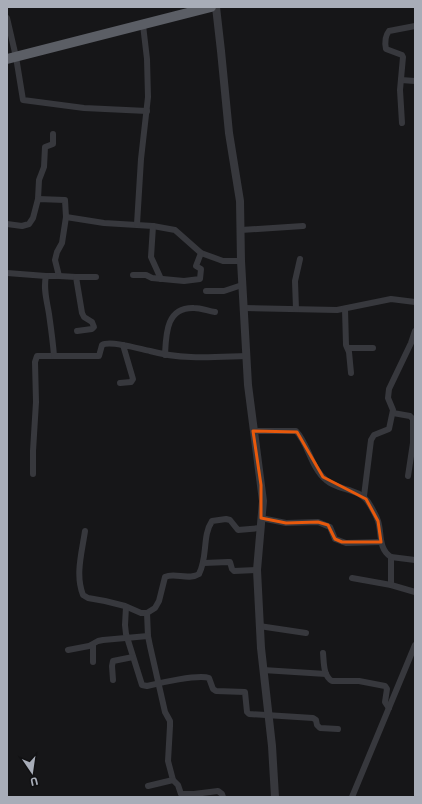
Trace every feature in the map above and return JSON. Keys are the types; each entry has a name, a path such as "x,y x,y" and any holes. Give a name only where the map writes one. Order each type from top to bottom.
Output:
{"highway":[{"path":"11,58 143,25 175,12 211,7"}],"street":[{"path":"216,7 229,133 240,202 242,285 248,386 263,501 257,570 259,626 272,746 275,797"},
{"path":"7,18 11,58 22,99 24,101 84,108 147,111"},
{"path":"136,224 141,159 147,111 147,70 143,25"},
{"path":"402,123 400,90 403,57 402,55 386,49 387,33 415,26"},
{"path":"401,80 415,81"},
{"path":"7,224 22,226 29,224 33,218 38,199 39,180 44,167 45,147 53,144 53,134"},
{"path":"38,199 65,200 66,217 62,243 55,260 59,276"},
{"path":"66,217 104,223 136,224 175,230 201,253 223,261 241,261"},
{"path":"153,226 151,257 161,279"},
{"path":"241,230 304,226"},
{"path":"133,275 146,275 150,278 184,281 200,279 201,269 196,266 201,253"},
{"path":"296,309 295,281 300,259"},
{"path":"7,273 46,276 96,277"},
{"path":"46,276 44,283 45,295 54,356"},
{"path":"76,277 82,313 84,317 91,320 94,327 89,330 77,331"},
{"path":"206,291 224,291 242,285"},
{"path":"244,308 345,309 391,299 415,302"},
{"path":"165,355 169,325 174,314 182,309 189,308 215,312"},
{"path":"345,309 346,345 350,352 351,373"},
{"path":"364,496 371,440 374,435 389,428 393,408 387,396 388,389 411,343 415,331"},
{"path":"33,474 36,408 35,362 37,356 97,356 100,355 103,344 107,343 123,345 165,355 193,358 246,356"},
{"path":"120,384 133,380 123,345"},
{"path":"348,348 373,348"},
{"path":"393,413 412,417 414,423 414,443 408,476"},
{"path":"254,431 296,431 313,463 327,482 364,496 378,521 381,542 385,551 391,557 415,560"},
{"path":"261,518 286,524 318,522 328,525 332,529 335,538 342,542 381,542"},
{"path":"85,531 80,564 83,595 88,598 126,607 141,613 147,613 155,608 159,601 165,577 187,577 196,576 199,574 204,563 208,527 212,521 226,519 230,520 238,530 261,528"},
{"path":"391,557 391,585"},
{"path":"204,563 230,562 234,571 257,570"},
{"path":"352,578 391,585 415,592"},
{"path":"126,607 124,625 142,685 147,686 192,677 207,677 209,678 213,689 216,691 245,692 248,713 313,718 316,720 317,725 320,728 338,729"},
{"path":"147,613 148,636 158,683 165,712 170,721 168,761 173,780 178,785 181,794 218,791 223,797"},
{"path":"259,626 306,633"},
{"path":"68,650 93,645 98,641 103,640 148,636"},
{"path":"93,645 93,662"},
{"path":"352,797 415,645"},
{"path":"323,653 327,678 332,681 359,682 385,686 387,689 385,702 389,708"},
{"path":"113,680 113,661 134,657"},
{"path":"263,670 326,674"},
{"path":"148,786 173,780"}],"highlighted area":[{"path":"253,431 297,432 323,477 366,499 378,521 381,542 342,542 335,539 328,525 318,522 286,523 261,518 261,485"}]}
